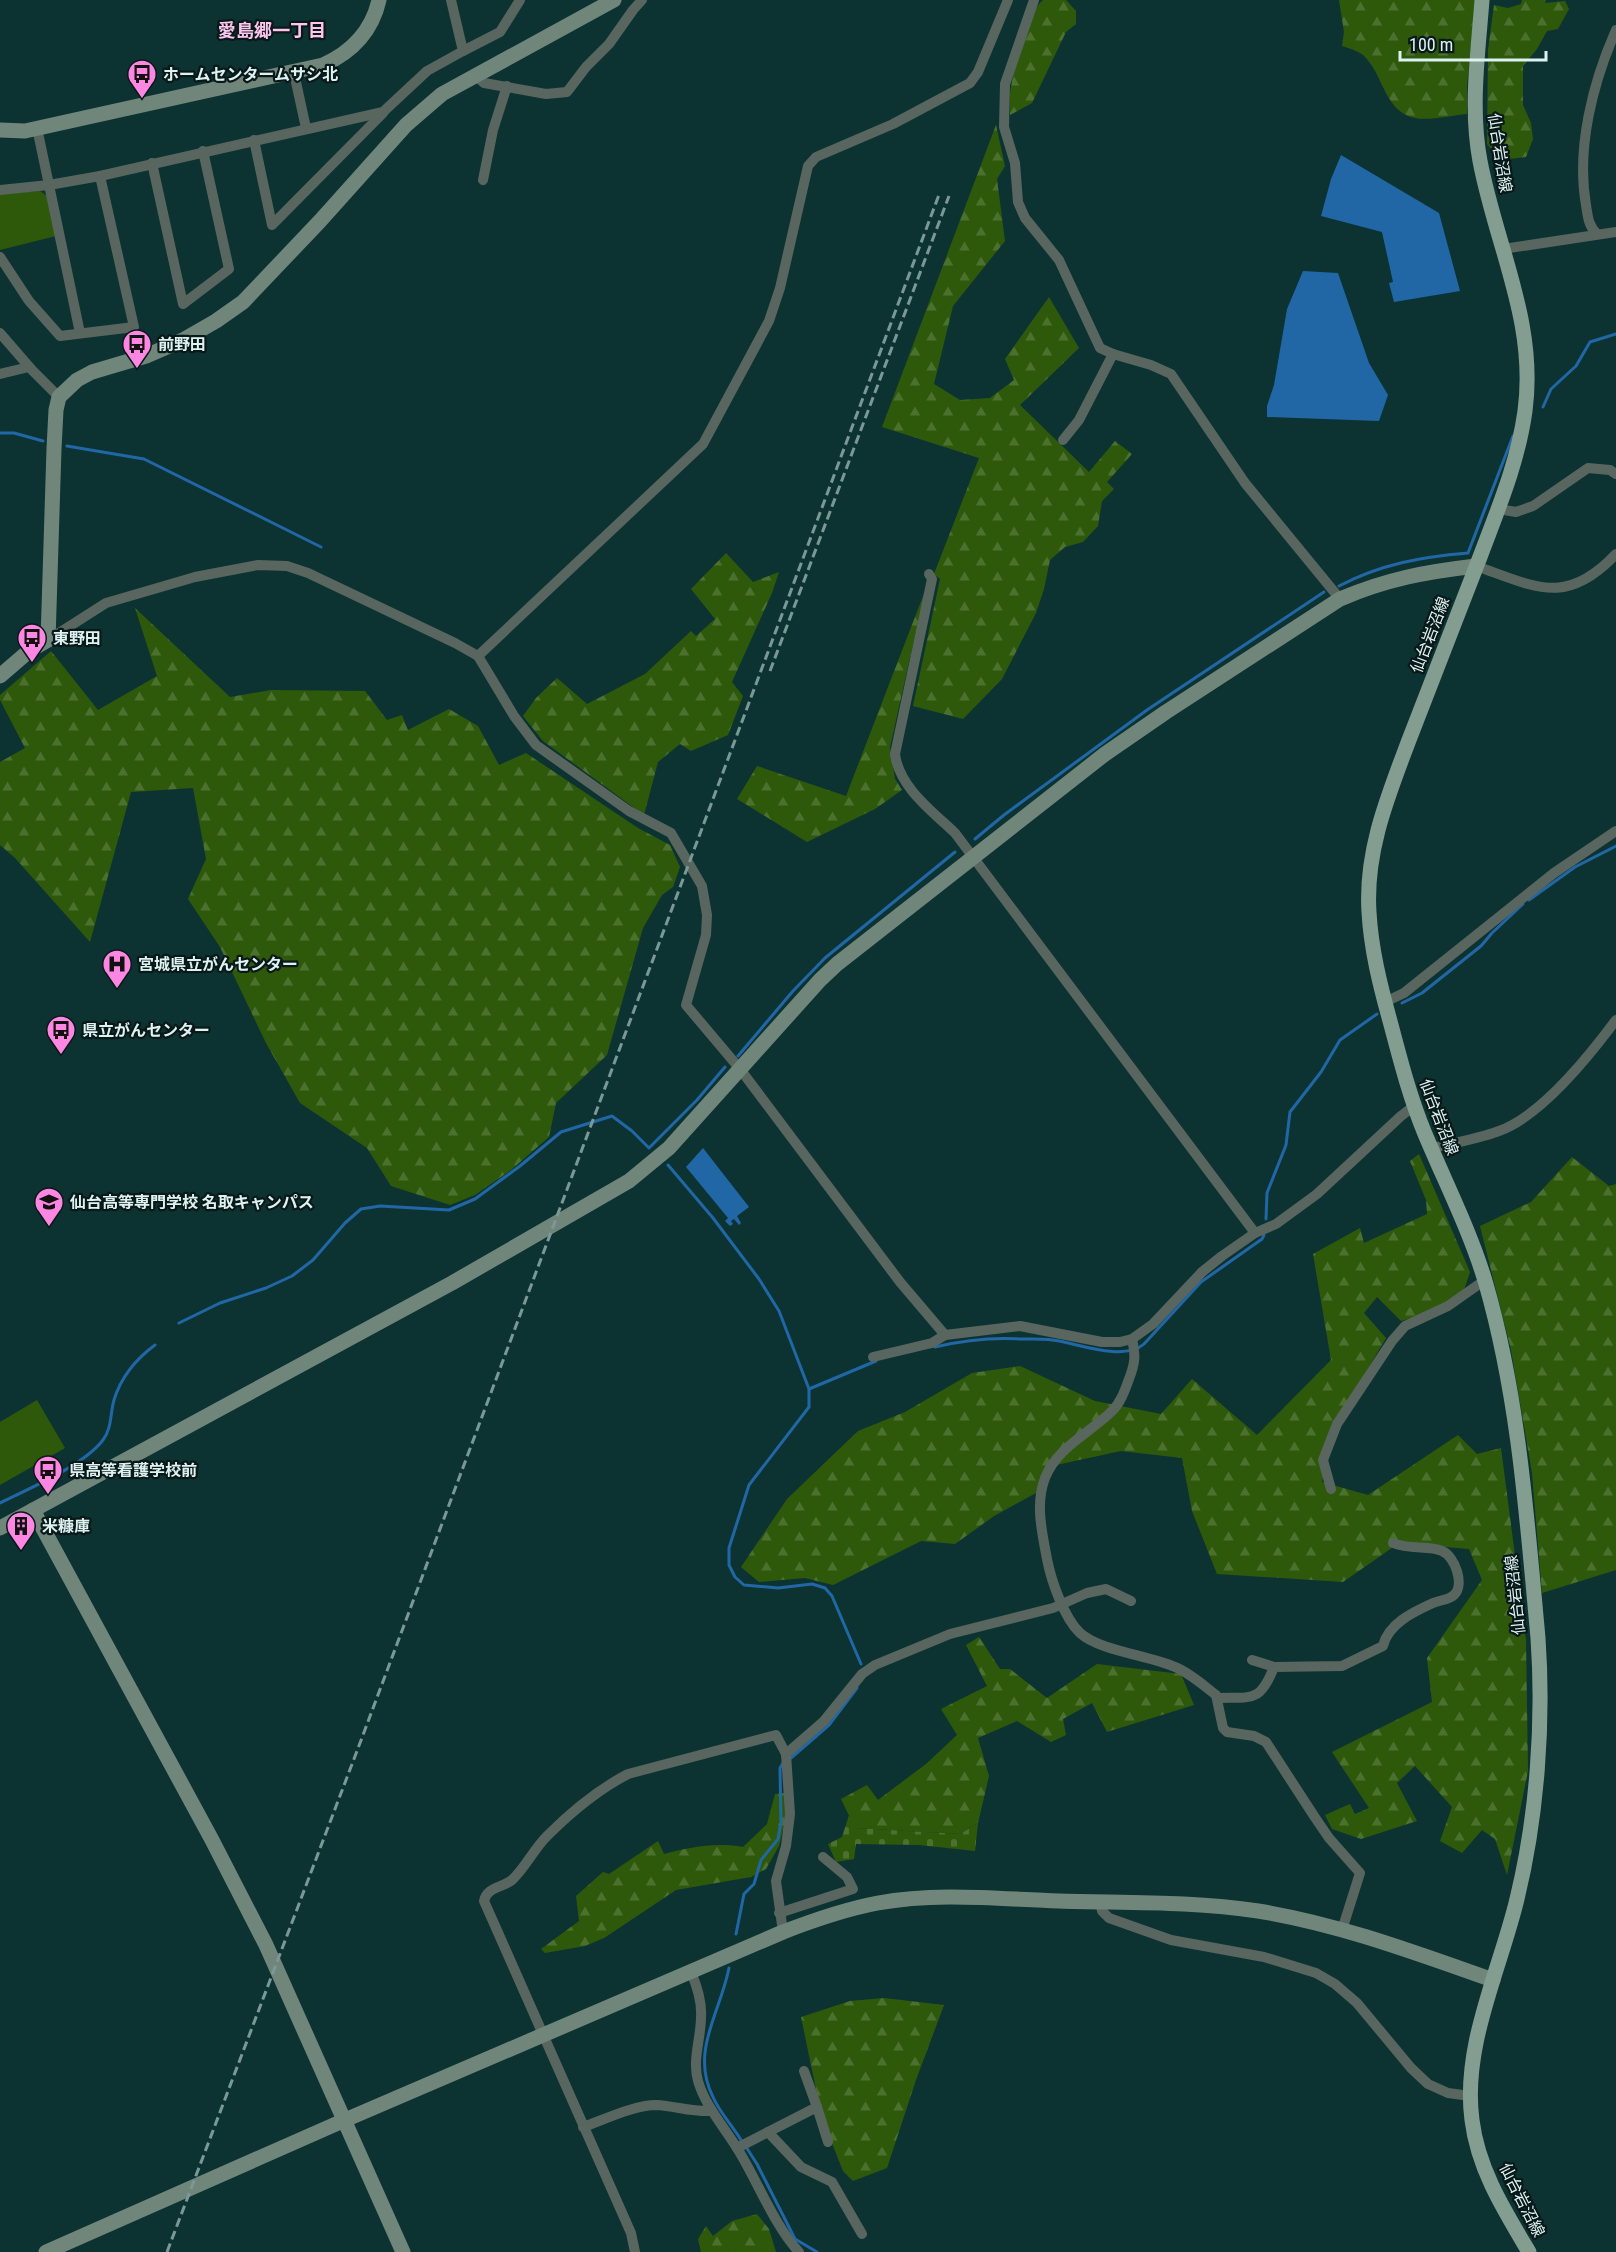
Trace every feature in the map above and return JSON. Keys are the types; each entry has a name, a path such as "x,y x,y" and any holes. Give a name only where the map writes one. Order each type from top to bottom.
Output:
{"main road":[{"name":"仙台岩沼線","path":"1482,0 1475,89 1475,128 1486,189 1524,326 1528,386 1522,430 1498,509 1389,793 1371,854 1368,908 1372,947 1414,1106 1485,1280 1500,1335 1515,1421 1540,1673 1539,1743 1526,1853 1517,1900 1493,1980 1474,2058 1470,2096 1479,2154 1489,2181 1529,2252"}],"street":[{"path":"0,130 25,131 323,65 339,58 351,49 368,28 379,0"},
{"path":"451,0 463,51"},
{"path":"475,75 484,83 546,94 567,92 586,67 609,44 642,0"},
{"path":"478,656 704,444 769,321 780,288 808,166 816,157 893,124 970,83 978,72 1008,0"},
{"path":"1034,0 1005,84 1004,127 1015,163 1018,202 1035,232 1059,260 1100,348 1171,374 1245,483 1340,599"},
{"path":"48,640 54,449 56,410 59,398 77,380 146,356 183,340 243,302 320,221 406,124 442,94 604,2"},
{"path":"254,140 272,225 427,70 500,32 515,3"},
{"path":"1597,234 1590,227 1584,195 1583,165 1590,112 1600,73 1616,30"},
{"path":"294,73 306,128"},
{"path":"483,180 493,130 507,86"},
{"path":"0,190 49,185 100,176 383,112"},
{"path":"37,128 80,333"},
{"path":"152,163 183,304 229,269 203,151"},
{"path":"0,257 29,301 60,336 134,327 100,176"},
{"path":"1503,249 1616,232"},
{"path":"0,333 59,398"},
{"path":"1063,440 1079,420 1113,354"},
{"path":"0,374 29,367"},
{"path":"1498,509 1516,512 1533,506 1588,468 1610,470 1616,474"},
{"path":"0,1528 452,1283 629,1181 669,1148 820,980 972,857 1138,731 1340,599 1396,578 1476,566 1535,587 1559,589 1582,583 1601,570 1616,554"},
{"path":"0,676 29,651 106,603 227,570 258,565 287,566 349,592 478,656 514,716 536,744 629,811 671,833 702,886 707,915 706,935 686,1005 740,1069 893,1272 945,1335"},
{"path":"929,574 932,579 905,702 895,754 896,764 905,782 955,834 1255,1233"},
{"path":"1385,1002 1404,993 1554,873 1616,831"},
{"path":"1431,1148 1500,1131 1526,1116 1546,1100 1591,1052 1616,1020"},
{"path":"1342,1930 1360,1873 1329,1838 1266,1742 1254,1736 1231,1734 1225,1730 1216,1695 1175,1667 1099,1644 1080,1633 1062,1604 1048,1566 1040,1522 1040,1500 1045,1478 1053,1464 1070,1444 1112,1411 1122,1398 1135,1365 1134,1347 1202,1272 1255,1233 1276,1224 1317,1194 1414,1106"},
{"path":"1331,1489 1323,1460 1337,1424 1392,1341 1405,1326 1448,1306 1485,1280"},
{"path":"873,1357 932,1343 945,1335 1020,1326 1102,1342 1120,1342 1134,1347"},
{"path":"33,1510 218,1851 266,1945 403,2252"},
{"path":"1252,1660 1274,1667 1342,1666 1383,1646 1385,1636 1398,1622 1434,1602 1454,1596 1458,1590 1458,1575 1449,1555 1441,1550 1403,1547 1393,1543"},
{"path":"786,1754 824,1721 865,1671 875,1665 950,1634 1062,1604 1087,1593 1106,1589 1131,1601"},
{"path":"1217,1698 1254,1696 1266,1688 1274,1667"},
{"path":"635,2252 631,2233 484,1901 486,1894 511,1881 548,1836 594,1797 628,1774 776,1735 786,1754 790,1814 786,1846 776,1881 783,1932"},
{"path":"822,1857 847,1877 860,1907"},
{"path":"779,1913 853,1889"},
{"path":"46,2252 345,2120 783,1932 860,1907 918,1898 962,1897 1209,1906 1258,1911 1342,1930 1402,1947 1493,1980"},
{"path":"1100,1902 1102,1911 1109,1918 1140,1930 1193,1945 1264,1957 1316,1973 1335,1984 1357,2003 1411,2068 1428,2084 1448,2093 1470,2096"},
{"path":"691,1972 698,1988 701,2016 696,2059 697,2080 712,2110 737,2148 783,2230 799,2252"},
{"path":"804,2071 828,2142"},
{"path":"583,2127 655,2105 695,2112 712,2110"},
{"path":"737,2148 817,2107"},
{"path":"768,2132 801,2167 832,2182 862,2234"}],"green space":[{"path":"1043,0 1066,0 1076,11 1076,24 1066,32 1032,103 1010,115 1010,90 1018,54 1032,16"},
{"path":"1339,0 1475,0 1467,87 1467,114 1421,119 1405,114 1397,108 1363,55 1342,46 1344,32"},
{"path":"1522,0 1546,0 1545,3 1565,1 1569,9 1558,29 1547,31 1537,49 1523,66 1523,105 1531,123 1533,139 1526,157 1500,160 1487,144 1488,50 1494,5 1508,8 1521,4"},
{"path":"996,125 1005,166 997,179 1005,241 953,306 934,384 960,400 990,398 1014,380 1005,359 1049,297 1079,348 1020,405 1089,472 1115,441 1132,454 1107,482 1114,489 1102,501 1098,526 1083,542 1065,547 1050,560 1036,613 1002,679 963,719 913,706 940,579 934,574 979,458 882,427"},
{"path":"40,191 47,196 56,236 0,250 0,194"},
{"path":"726,553 753,582 779,572 772,593 732,682 743,696 728,735 691,751 680,744 658,762 644,815 543,741 523,716 536,698 557,678 587,704 645,674 691,631 696,636 715,619 691,589"},
{"path":"925,591 890,747 895,779 902,790 875,809 807,842 737,799 757,766 846,796"},
{"path":"135,608 230,697 271,690 365,691 387,720 402,715 408,730 449,709 478,726 499,765 526,753 638,828 670,845 680,867 673,887 662,895 643,928 607,1055 556,1103 549,1137 511,1170 475,1195 450,1205 391,1186 367,1148 300,1103 266,1043 220,947 188,899 206,859 193,788 131,792 90,942 15,858 0,845 0,762 25,748 0,700 0,695 51,651 98,710 157,676"},
{"path":"1419,1154 1470,1272 1463,1293 1431,1313 1401,1321 1377,1297 1364,1313 1386,1338 1335,1424 1322,1482 1368,1495 1458,1435 1477,1454 1501,1448 1526,1640 1528,1771 1507,1875 1495,1839 1482,1830 1462,1853 1440,1841 1452,1807 1415,1766 1397,1783 1417,1821 1361,1839 1332,1829 1325,1815 1350,1804 1355,1814 1369,1808 1332,1752 1432,1702 1427,1658 1482,1580 1469,1549 1399,1543 1343,1582 1217,1574 1192,1511 1182,1458 1121,1451 1056,1465 1045,1488 994,1516 955,1544 921,1541 833,1585 805,1578 759,1582 741,1567 787,1499 858,1431 905,1412 972,1373 1020,1366 1095,1401 1161,1414 1192,1379 1257,1435 1331,1360 1313,1254 1360,1228 1364,1243 1427,1214 1426,1200 1410,1161"},
{"path":"1572,1157 1609,1186 1616,1184 1616,1570 1542,1593 1532,1473 1511,1350 1480,1226 1531,1202"},
{"path":"37,1400 65,1448 0,1485 0,1422"},
{"path":"979,1637 1000,1669 1010,1669 1047,1698 1097,1664 1181,1674 1194,1705 1107,1732 1092,1703 1063,1719 1066,1735 1051,1742 1017,1721 978,1738 989,1776 978,1823 960,1834 855,1828 841,1799 867,1785 878,1800 926,1764 957,1735 941,1709 987,1686 966,1645"},
{"path":"785,1793 785,1821 779,1846 766,1869 751,1877 676,1890 604,1938 585,1946 545,1953 541,1949 579,1921 576,1896 603,1872 609,1874 658,1841 664,1854 703,1846 743,1847 767,1824 775,1794"},
{"path":"849,1815 856,1828 960,1834 978,1823 975,1851 919,1845 856,1844 854,1859 836,1862 828,1844 842,1837"},
{"path":"884,1998 944,2005 887,2168 853,2181 843,2171 822,2118 801,2017 850,2001"},
{"path":"757,2214 769,2229 776,2252 701,2252 698,2239 706,2226 713,2236 732,2221"}],"water":[{"path":"1341,155 1439,213 1460,291 1394,302 1389,283 1393,282 1382,232 1321,216 1331,179"},
{"path":"1303,271 1338,273 1369,363 1388,395 1379,421 1267,417 1267,406 1274,385 1287,309"},
{"path":"703,1148 749,1207 737,1216 741,1223 739,1225 734,1219 730,1226 725,1221 728,1218 686,1167"}],"waterway":[{"path":"1543,407 1551,389 1576,366 1590,342 1616,334"},
{"path":"0,433 14,433 43,441"},
{"path":"1339,586 1386,567 1468,553 1513,436"},
{"path":"67,446 144,459 321,547"},
{"path":"975,839 1004,815 1147,710 1324,592"},
{"path":"1529,900 1575,867 1616,846"},
{"path":"738,1056 793,991 825,958 955,852"},
{"path":"1402,1003 1422,993 1481,946 1523,904"},
{"path":"1266,1219 1267,1193 1286,1145 1290,1112 1321,1072 1340,1040 1377,1014"},
{"path":"179,1323 220,1303 266,1288 292,1276 313,1260 345,1223 361,1209 380,1206 449,1210 475,1199 561,1132 612,1116 649,1148 697,1100 725,1067"},
{"path":"668,1165 713,1218 759,1279 779,1311 809,1389 809,1407 749,1485 729,1548 729,1565 735,1577 744,1585 778,1588 812,1584 825,1588 832,1596 861,1664"},
{"path":"935,1347 978,1340 1011,1338 1050,1339 1115,1352 1136,1349 1144,1344 1201,1282 1262,1239 1264,1235"},
{"path":"0,1503 55,1476 94,1450 108,1431 114,1400 125,1376 136,1362 155,1345"},
{"path":"809,1389 876,1361"},
{"path":"791,1758 829,1725 857,1688"},
{"path":"736,1934 744,1894 754,1884 761,1860 778,1839 781,1822 780,1768 783,1763"},
{"path":"729,1968 709,2032 705,2064 707,2080 713,2097 741,2140"},
{"path":"746,2147 795,2239 817,2252"}],"railway":[{"path":"167,2252 357,1751 940,192"},
{"path":"770,671 949,196"}],"place":[{"name":"ホームセンタームサシ北","path":"142,100"},
{"name":"前野田","path":"137,370"},
{"name":"東野田","path":"32,664"},
{"name":"宮城県立がんセンター","path":"117,990"},
{"name":"県立がんセンター","path":"61,1056"},
{"name":"仙台高等専門学校 名取キャンパス","path":"49,1228"},
{"name":"県高等看護学校前","path":"48,1496"},
{"name":"米糠庫","path":"21,1552"}],"district":[{"name":"愛島郷一丁目","path":"272,30"}]}
